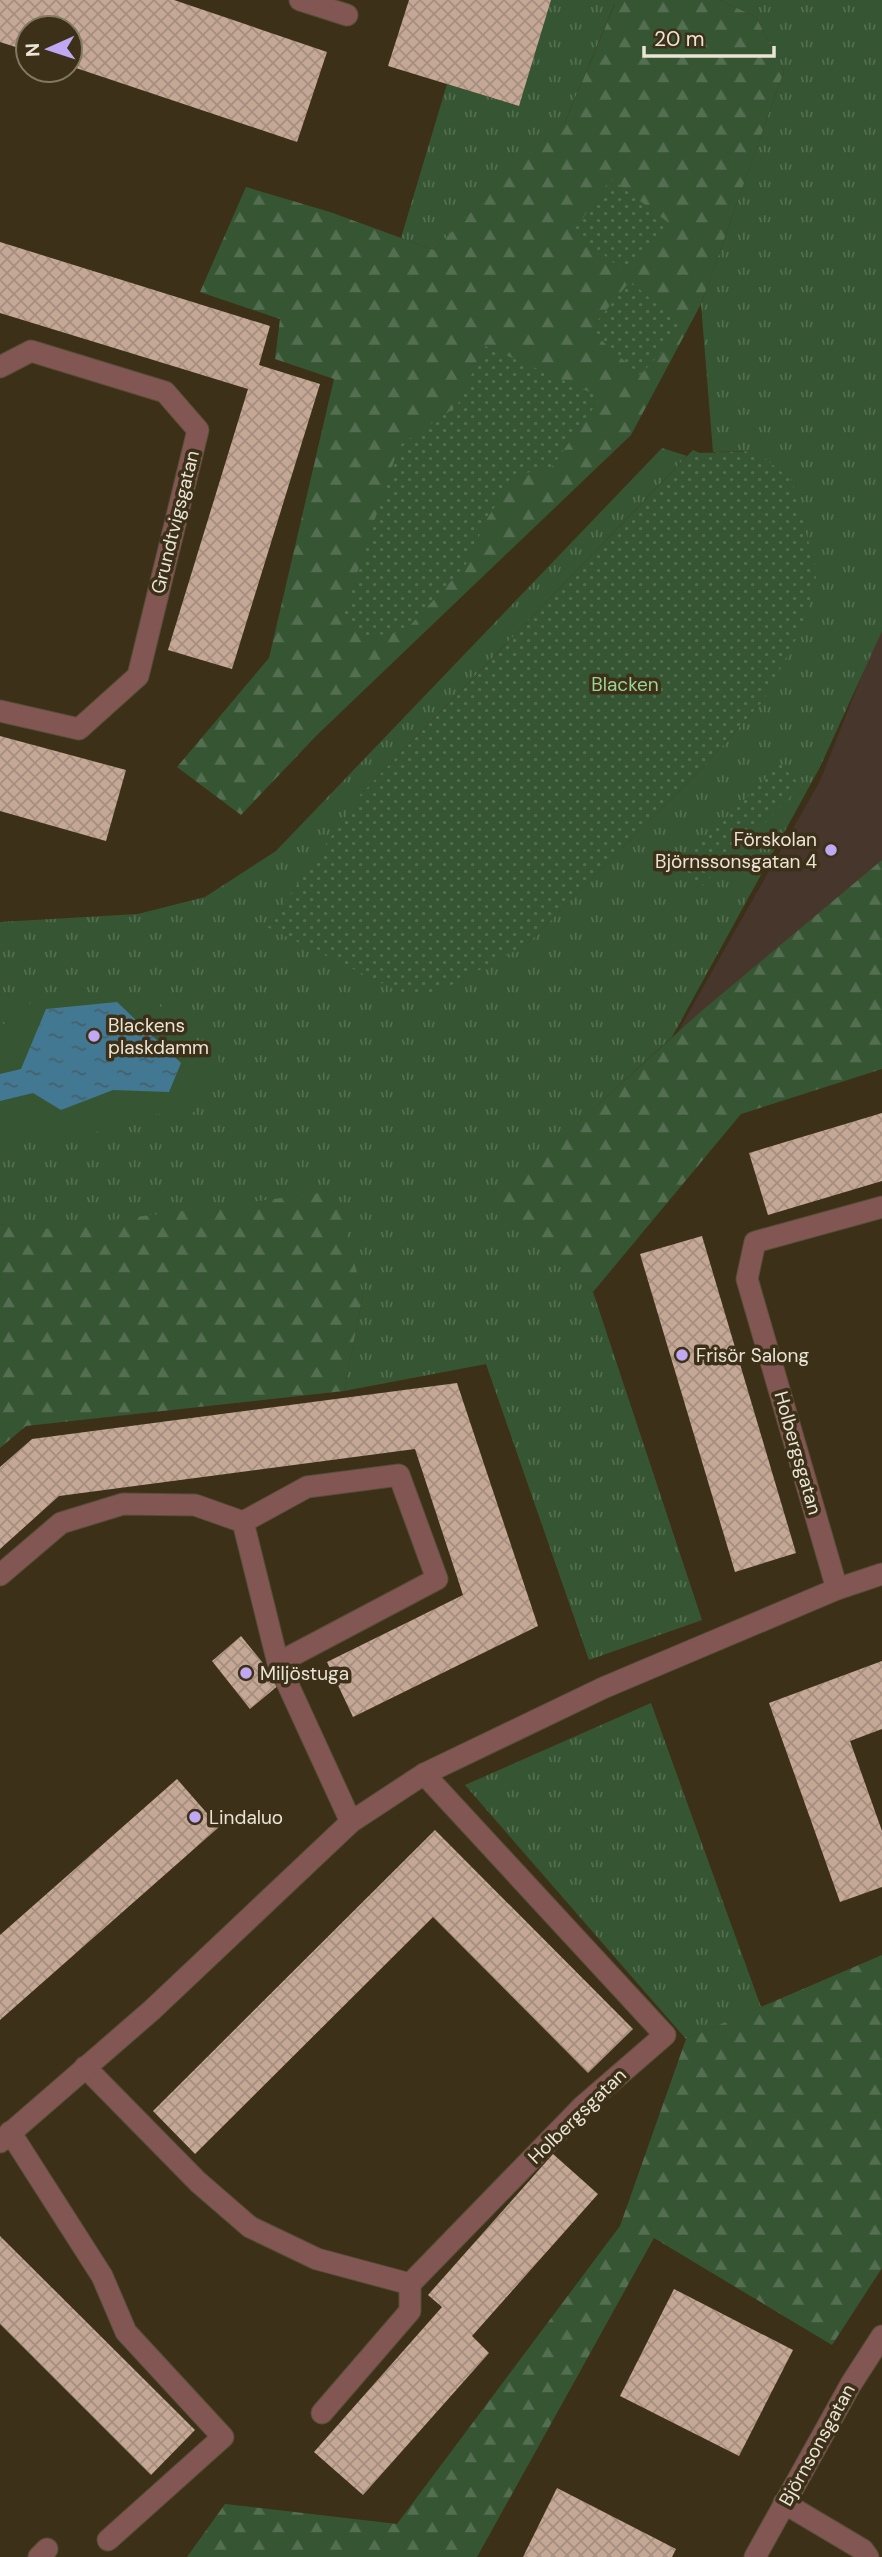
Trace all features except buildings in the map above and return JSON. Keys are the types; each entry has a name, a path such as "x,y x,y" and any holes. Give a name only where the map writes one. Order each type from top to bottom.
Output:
{"street":[{"path":"300,0 347,15"},
{"name":"Grundtvigsgatan","path":"0,367 31,351 165,392 198,430 138,676 79,729 0,711"},
{"name":"Holbergsgatan","path":"837,1589 747,1279 755,1242 882,1207"},
{"path":"0,1574 61,1523 123,1504 195,1504 243,1522 307,1487 399,1475 437,1579 278,1663"},
{"path":"243,1522 278,1663 351,1822"},
{"path":"108,2540 223,2437 126,2332 102,2276 5,2137 152,2010 351,1822 424,1774 603,1688 837,1589 882,1574"},
{"name":"Holbergsgatan","path":"410,2284 582,2107 664,2035 424,1774"},
{"path":"85,2067 198,2182 250,2227 317,2259 410,2284 410,2311 322,2413"},
{"name":"Björnsonsgatan","path":"755,2557 851,2384 882,2336"},
{"path":"784,2503 871,2551"}],"shaded area":[{"name":"Förskolan Björnssonsgatan 4","path":"882,625 882,920 649,1083 820,781"}],"green space":[{"path":"551,0 605,0 615,3 565,122 434,250 401,238 447,84 518,106"},
{"path":"605,0 720,0 756,17 784,71 701,304 631,435 317,735 241,815 177,767 269,658 334,379 275,359 280,319 200,292 246,187 330,212 434,250 517,165 565,122 615,4"},
{"path":"720,0 882,0 882,631 820,767 672,1037 487,1206 593,1292 702,1620 589,1660 486,1364 344,1391 363,1295 0,1224 0,922 138,914 205,897 276,851 662,448 687,456 363,792 526,945 702,768 763,701 756,451 713,452 701,304 784,71 756,17"},
{"path":"611,179 669,223 627,274 574,230"},
{"path":"630,281 684,328 640,375 590,330"},
{"path":"485,346 601,397 551,468 515,475 487,519 465,566 405,631 360,638 344,613 399,446 457,406"},
{"name":"Blacken","path":"693,450 700,453 756,451 792,481 817,573 803,626 763,701 702,768 526,945 429,997 398,991 267,927 363,792"},
{"path":"780,764 801,786 699,889 678,866"},
{"path":"882,860 882,1069 741,1114 593,1292 486,1206 698,1014"},
{"path":"149,996 201,1044 218,1050 219,1066 206,1070 194,1112 120,1117 83,1140 31,1131 0,1135 0,1026 20,1004"},
{"path":"335,1191 363,1295 344,1391 26,1426 0,1448 0,1224 36,1230"},
{"path":"651,1703 761,2007 686,2039 465,1785"},
{"path":"882,1955 882,2268 832,2345 654,2238 477,2557 187,2557 225,2504 397,2524 620,2226 686,2039"}],"water":[{"name":"Blackens plaskdamm","path":"117,1002 181,1063 169,1092 113,1090 61,1110 33,1093 0,1101 0,1074 21,1069 46,1009"}],"place":[{"name":"Förskolan Björnssonsgatan 4","path":"831,850"},
{"name":"Blackens plaskdamm","path":"94,1036"},
{"name":"Frisör Salong","path":"682,1355"},
{"name":"Miljöstuga","path":"246,1673"},
{"name":"Lindaluo","path":"195,1817"}]}
